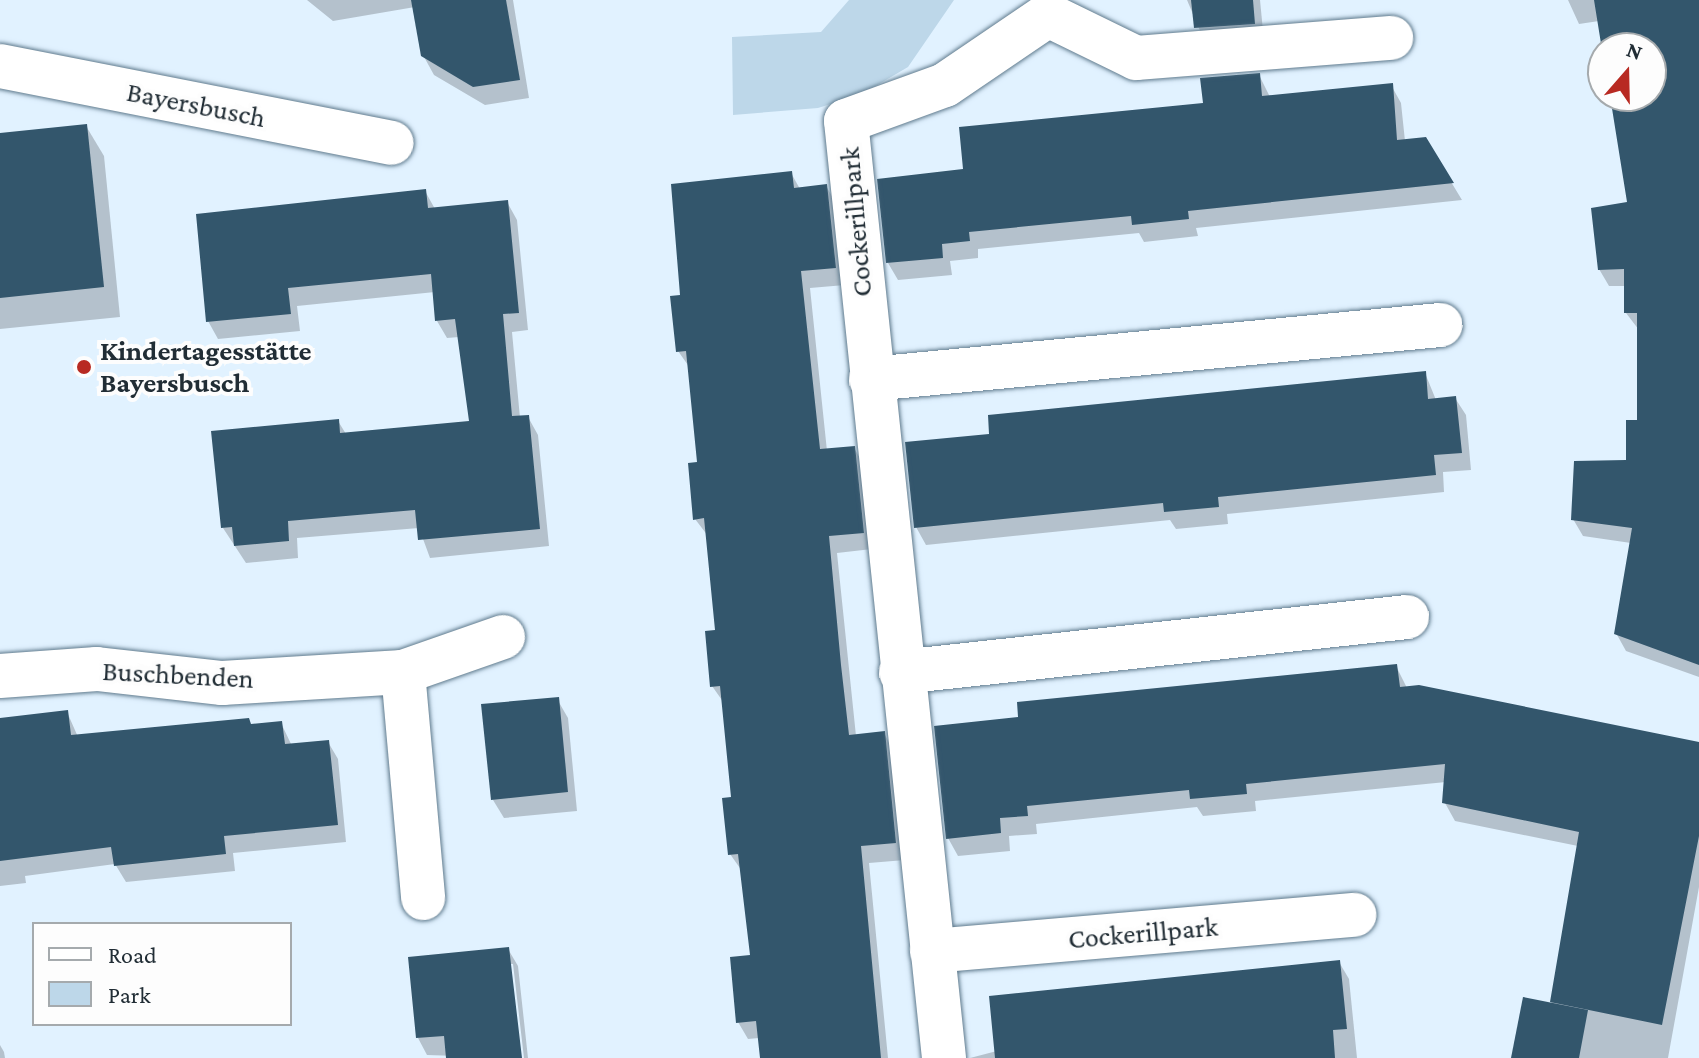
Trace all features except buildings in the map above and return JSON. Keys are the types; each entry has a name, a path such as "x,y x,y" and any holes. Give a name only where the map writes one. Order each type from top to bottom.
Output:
{"street":[{"name":"Cockerillpark","path":"944,1058 901,672 846,121 945,85 1048,15 1136,58 1391,38"},
{"name":"Bayersbusch","path":"0,66 391,143"},
{"path":"871,379 1440,325"},
{"path":"901,672 1407,617"},
{"name":"Buschbenden","path":"0,676 97,669 222,683 403,672 503,637"},
{"path":"403,672 423,898"},
{"name":"Cockerillpark","path":"932,951 1354,915"}],"green space":[{"path":"849,0 954,0 908,67 862,94 818,108 733,115 732,37 821,32"}],"place":[{"name":"Kindertagesstätte Bayersbusch","path":"84,367"}]}
